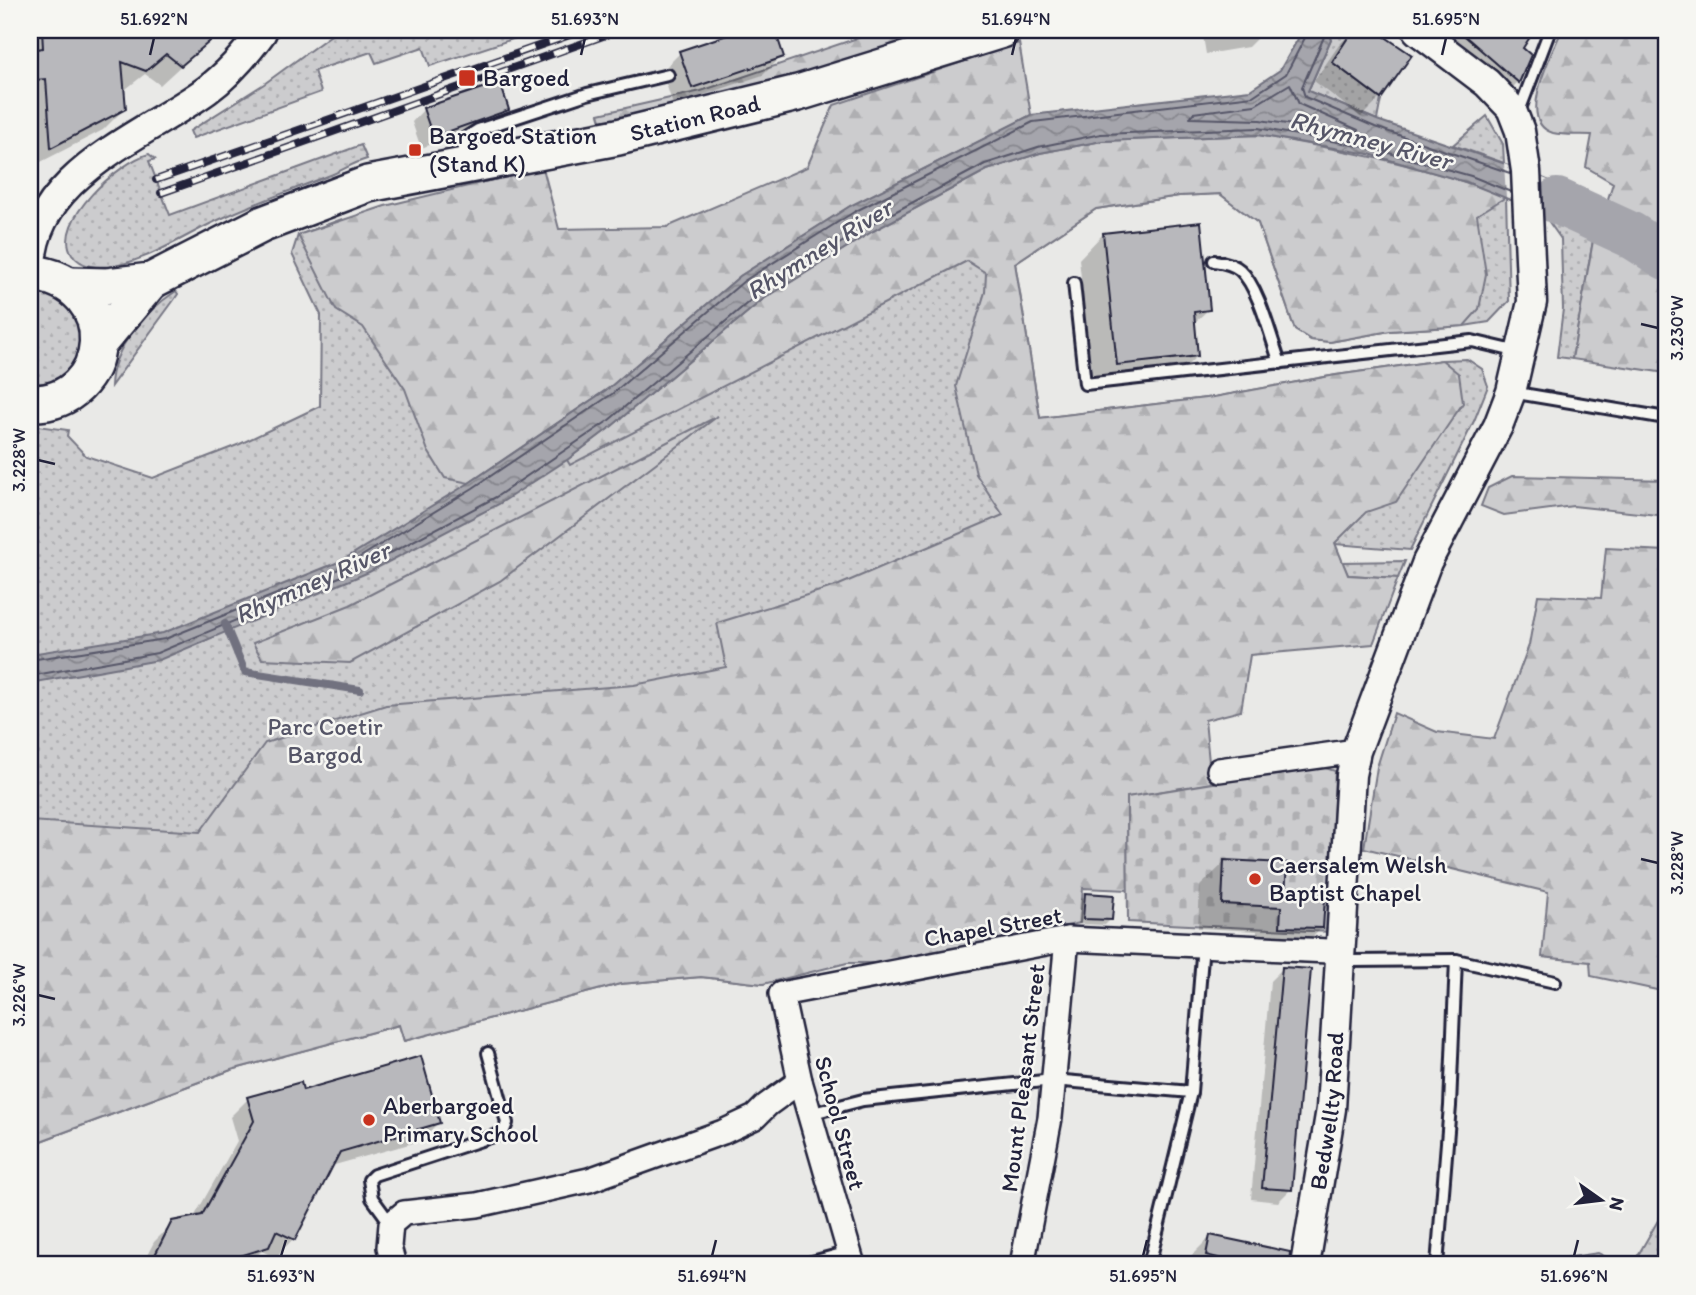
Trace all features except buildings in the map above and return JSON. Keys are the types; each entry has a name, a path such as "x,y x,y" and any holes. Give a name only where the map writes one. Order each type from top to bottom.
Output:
{"main road":[{"name":"Station Road","path":"30,273 53,276 70,285 107,286 151,281 285,214 368,184 618,137 798,93 1002,30"},
{"name":"Station Road","path":"30,403 63,397 86,377 98,344 151,281"},
{"path":"70,285 86,300 96,321 98,344"}],"street":[{"path":"1417,30 1487,83 1511,108 1516,120"},
{"path":"30,273 35,220 62,192 92,165 209,89 241,61 265,31"},
{"name":"Bedwellty Road","path":"1305,1265 1331,1109 1351,775 1356,751 1427,562 1498,426 1511,393 1532,302 1526,171 1516,120"},
{"path":"1219,770 1356,751"},
{"name":"Chapel Street","path":"781,995 1067,939 1329,951 1341,955"},
{"name":"Mount Pleasant Street","path":"1022,1265 1050,1118 1067,939"},
{"name":"School Street","path":"781,995 800,1082 851,1259"},
{"path":"394,1265 389,1247 391,1224 404,1213 477,1205 589,1180 745,1122 800,1082"}],"lane":[{"path":"1516,120 1550,30"},
{"path":"459,166 467,137 478,130 587,94 668,75"},
{"path":"1214,261 1229,264 1242,271 1254,292 1280,363"},
{"path":"1074,283 1085,384 1472,341 1522,353"},
{"path":"1511,393 1666,418"},
{"path":"1149,1265 1191,1093 1203,944"},
{"path":"1341,955 1351,961 1456,960 1555,982"},
{"path":"1437,1265 1450,1107 1456,960"},
{"path":"391,1224 372,1198 369,1180 374,1175 503,1133 507,1123 488,1053"},
{"path":"809,1114 863,1100 1053,1080 1191,1093"},
{"path":"801,1265 851,1259"}],"green space":[{"path":"338,30 540,30 430,66 423,47 376,63 371,52 314,71 321,92 193,138 190,131 264,84"},
{"path":"881,30 956,30 721,100 603,127 599,114 701,91"},
{"path":"1335,30 1353,30 1332,62 1381,99 1377,120 1308,91"},
{"path":"1562,30 1666,30 1666,373 1572,359 1594,235 1608,240 1620,211 1606,205 1613,183 1586,167 1592,135 1553,133 1542,126 1537,116 1540,86"},
{"path":"1019,43 1031,115 850,206 740,276 609,388 469,483 445,478 428,451 405,389 363,327 336,310 298,235 385,206 543,168 559,229 667,227 807,167 834,105"},
{"path":"1487,116 1503,144 1504,163 1453,145"},
{"name":"Parc Coetir Bargod","path":"1258,135 1414,167 1506,197 1477,215 1486,274 1479,309 1464,326 1390,331 1330,342 1311,340 1295,330 1258,223 1220,194 1179,196 1096,209 1015,263 1040,418 1214,397 1336,375 1442,360 1459,374 1463,403 1396,502 1366,512 1335,543 1348,575 1398,578 1373,644 1250,655 1241,711 1205,720 1211,783 1127,797 1128,890 1083,888 1080,923 890,963 847,963 763,984 701,977 620,984 404,1041 399,1025 231,1070 30,1145 30,821 200,832 265,743 386,705 634,685 726,667 717,623 839,585 1003,515 976,474 956,386 985,292 986,273 967,261 570,465 567,460 612,426 762,300 873,231 987,170 1040,153 1102,141"},
{"path":"361,145 367,159 228,215 144,257 114,266 96,267 81,263 72,254 68,241 71,226 79,210 106,180 149,154 155,159 149,161 170,215"},
{"name":"Parc Coetir Bargod","path":"987,170 1469,183 1506,197 1509,301 1489,322 1464,326 1390,331 1330,342 1311,340 1295,330 1258,223 1220,194 1179,196 1096,209 1015,263 1040,418 1214,397 1336,375 1442,360 1467,359 1482,369 1488,386 1474,421 1410,550 1335,544 768,982 763,984 701,977 620,984 404,1041 399,1025 231,1070 30,1145 30,425 68,430 67,436 86,456 153,478 240,444 320,406 321,315 292,254 298,235 342,219 499,503 762,300 873,231"},
{"path":"1549,215 1594,235 1572,359 1557,357 1563,309 1561,239 1549,222"},
{"path":"30,289 43,289 75,310 84,348 63,380 30,389"},
{"path":"176,291 178,294 174,300 111,386 117,358 124,344 153,309"},
{"path":"718,416 500,581 350,663 262,659 253,643 350,605"},
{"path":"1512,476 1666,480 1666,516 1573,506 1504,515 1481,506 1488,488"},
{"path":"1606,548 1666,551 1666,992 1591,976 1590,962 1542,957 1548,892 1364,848 1377,767 1394,713 1437,732 1494,739 1529,645 1538,595 1601,598"},
{"path":"1405,561 1398,578 1348,575 1342,562"},
{"path":"1319,766 1335,771 1330,932 1128,922 1127,797"},
{"path":"1666,1213 1666,1265 1559,1265 1558,1259 1598,1253 1618,1263 1637,1257 1660,1217"}],"water":[{"path":"1303,30 1335,30 1308,91 1377,120 1526,171 1621,211 1608,240 1469,183 1369,154 1258,135 1102,141 1040,153 987,170 873,231 762,300 612,426 567,460 499,504 369,572 159,660 30,683 30,654 163,633 341,561 469,483 609,388 740,276 850,206 1031,115 1250,90 1280,70"}],"pier":[{"path":"1504,163 1548,180 1549,215 1506,197"},
{"path":"1590,199 1606,205 1594,235 1578,228"}],"waterway":[{"name":"Rhymney River","path":"1557,201 1631,235 1666,257"},
{"path":"225,624 245,672 360,690"}],"railway":[{"path":"156,180 584,30"},
{"path":"161,193 620,30"}],"place":[{"name":"Bargoed","path":"467,78"},
{"name":"Bargoed Station (Stand K)","path":"415,150"},
{"name":"Caersalem Welsh Baptist Chapel","path":"1255,879"},
{"name":"Aberbargoed Primary School","path":"369,1120"}]}
